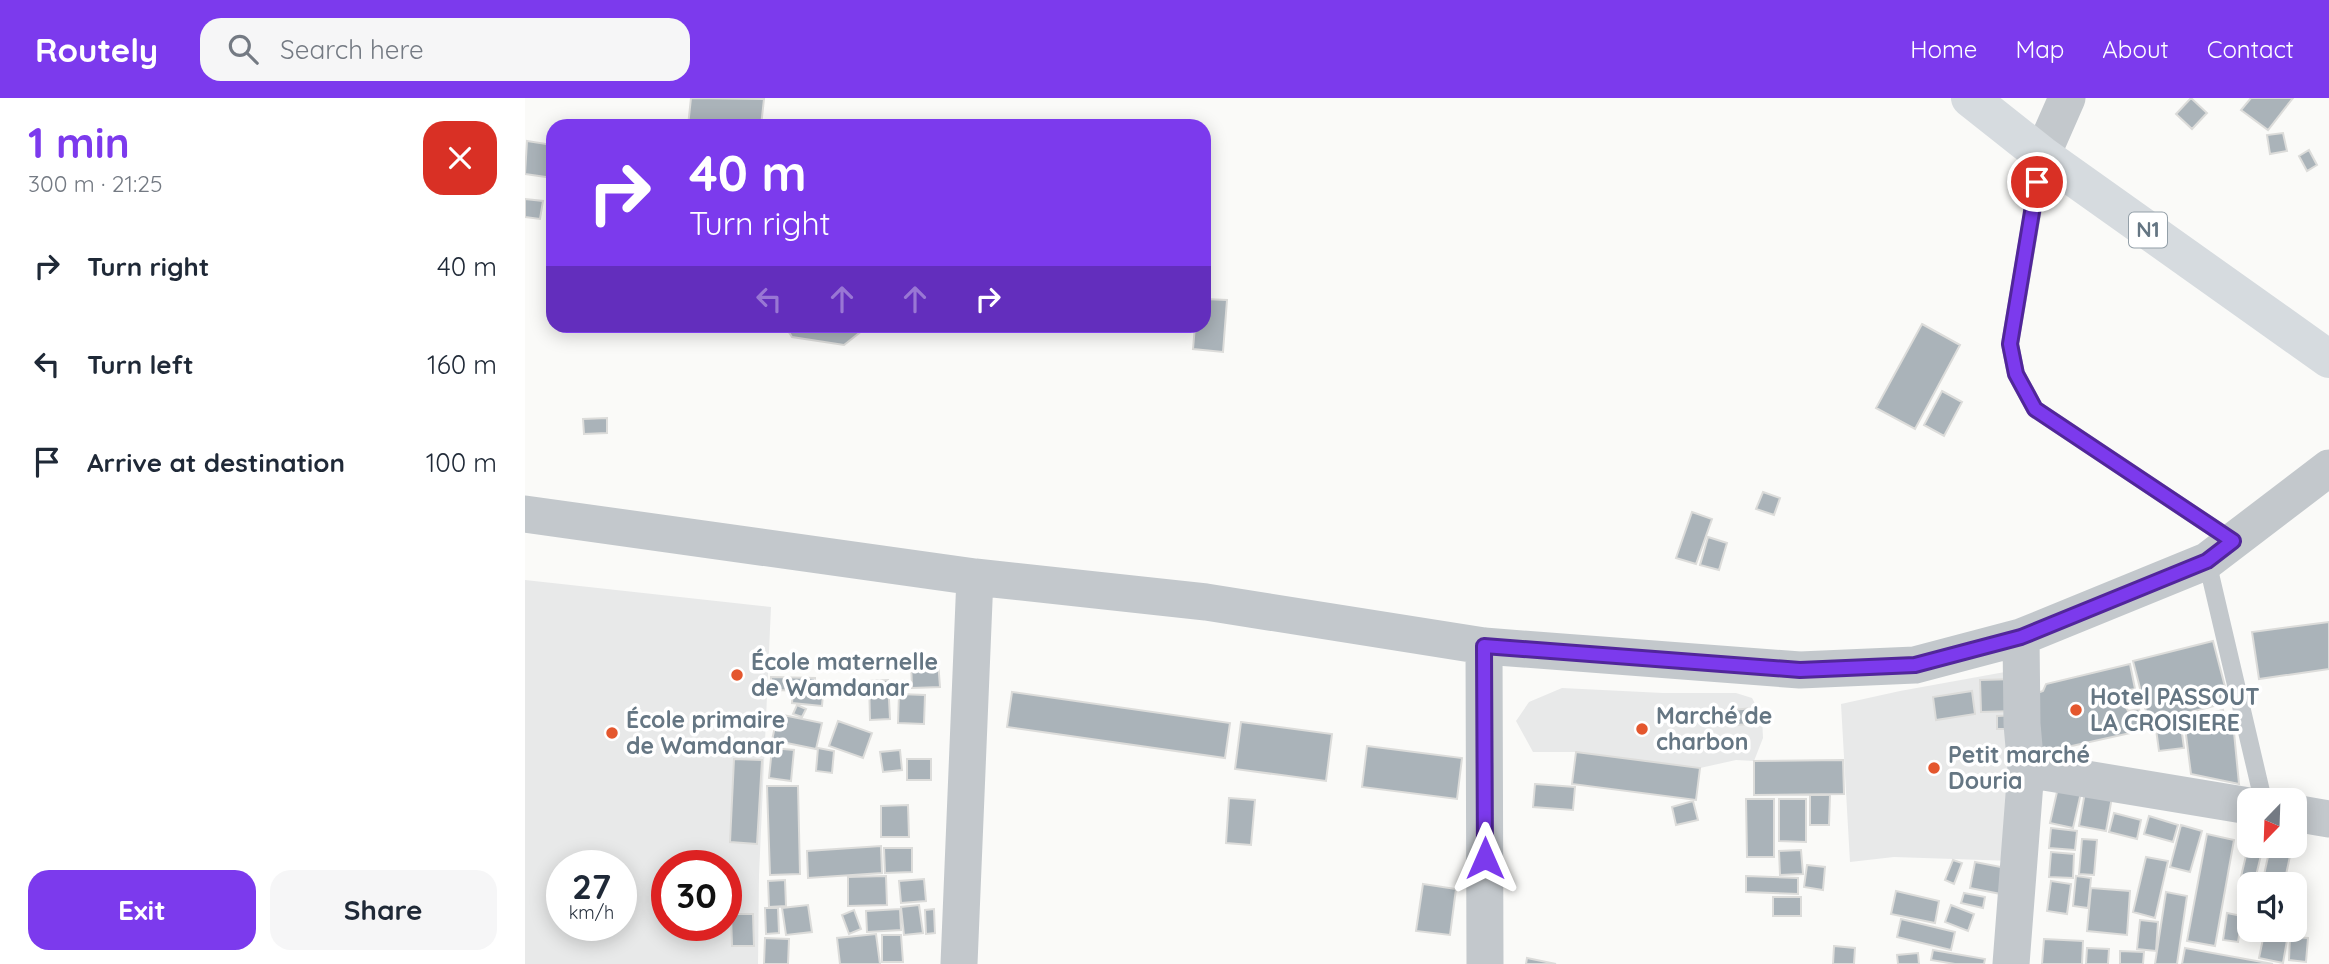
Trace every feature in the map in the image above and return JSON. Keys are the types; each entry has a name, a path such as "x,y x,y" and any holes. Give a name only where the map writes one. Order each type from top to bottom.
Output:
{"highway":[{"name":"N1","path":"1971,98 2042,155 2329,359"}],"street":[{"path":"2042,155 2067,98"},
{"path":"525,514 975,577 1206,602 1484,646 1800,670 1915,665 2021,637 2220,551 2329,468"},
{"path":"959,964 975,577"},
{"path":"2011,964 2026,769 2022,724 2021,637"},
{"path":"1484,646 1485,964"},
{"path":"2026,769 2237,804"},
{"path":"2307,815 2329,819"}],"lane":[{"path":"2042,155 2010,344 2016,374 2035,409 2220,551 2261,788"}],"shaded area":[{"name":"École primaire de Wamdanar","path":"525,580 771,607 759,875 758,964 525,964"},
{"name":"Petit marché Douria","path":"2027,668 2013,861 1894,857 1850,862 1841,704"},
{"name":"Marché de charbon","path":"1562,688 1736,693 1752,698 1762,717 1763,738 1754,761 1736,760 1700,768 1576,752 1533,752 1516,721 1529,702"}],"building":[{"path":"691,98 764,99 762,119 689,119"},
{"path":"2191,98 2207,113 2192,129 2176,114"},
{"path":"2251,98 2293,98 2268,130 2241,110"},
{"path":"2283,133 2287,151 2270,154 2267,135"},
{"path":"527,141 546,144 546,177 525,174"},
{"path":"2309,150 2317,165 2307,171 2299,156"},
{"path":"525,199 543,201 540,219 525,217"},
{"path":"1211,299 1227,300 1223,352 1193,349 1194,333 1211,333"},
{"path":"1922,324 1960,345 1915,429 1876,408"},
{"path":"789,333 859,333 844,345 792,337"},
{"path":"1942,391 1962,402 1944,436 1924,425"},
{"path":"607,418 607,433 584,434 583,419"},
{"path":"1763,492 1780,498 1774,515 1756,509"},
{"path":"1692,512 1712,519 1696,564 1676,558"},
{"path":"1708,537 1727,543 1719,570 1700,565"},
{"path":"2329,622 2329,669 2259,679 2252,632"},
{"path":"2213,641 2229,702 2149,723 2133,661"},
{"path":"938,661 940,687 912,688 911,662"},
{"name":"Hotel PASSOUT LA CROISIERE","path":"2130,664 2135,689 2120,691 2128,711 2139,709 2144,730 2031,755 2023,698 2043,691 2046,684"},
{"path":"771,677 815,678 815,691 771,690"},
{"path":"2016,679 2017,711 1981,712 1980,680"},
{"path":"888,680 890,719 870,720 869,681"},
{"path":"1972,691 1975,714 1936,720 1933,697"},
{"path":"793,692 823,694 822,706 792,703"},
{"path":"1012,692 1230,723 1225,758 1007,727"},
{"path":"899,694 925,695 924,724 898,723"},
{"path":"797,705 806,709 802,717 793,714"},
{"path":"1752,708 1753,724 1734,725 1733,710"},
{"path":"2223,710 2225,725 2233,722 2239,784 2191,774 2184,719"},
{"path":"778,714 822,723 816,749 772,740"},
{"path":"2019,715 2019,729 1997,729 1997,716"},
{"path":"838,721 872,733 863,758 829,746"},
{"path":"1241,722 1332,734 1326,781 1235,769"},
{"path":"2181,726 2184,748 2159,751 2156,729"},
{"path":"1367,746 1462,758 1457,799 1362,787"},
{"path":"772,748 794,750 791,781 769,778"},
{"path":"818,748 834,751 832,773 816,771"},
{"path":"900,750 902,770 883,772 880,752"},
{"path":"1576,752 1700,768 1696,800 1572,784"},
{"path":"734,759 762,760 757,844 730,842"},
{"path":"907,759 931,759 931,780 907,780"},
{"path":"1843,760 1844,794 1754,795 1754,761"},
{"path":"2059,783 2082,788 2073,828 2050,823"},
{"path":"1535,784 1575,787 1573,810 1533,807"},
{"path":"767,786 798,786 800,874 770,875"},
{"path":"2085,792 2112,797 2106,831 2079,826"},
{"path":"1810,795 1830,795 1829,825 1810,825"},
{"path":"1229,798 1255,800 1251,845 1226,843"},
{"path":"1746,799 1774,799 1774,857 1747,857"},
{"path":"1779,799 1806,799 1806,842 1779,841"},
{"path":"1693,801 1698,820 1676,825 1672,807"},
{"path":"908,805 909,837 881,837 881,806"},
{"path":"2114,813 2141,820 2137,839 2109,832"},
{"path":"2149,816 2178,825 2173,842 2144,834"},
{"path":"2181,825 2202,831 2190,872 2170,867"},
{"path":"2051,828 2077,831 2075,850 2049,848"},
{"path":"2207,834 2234,840 2215,946 2187,941"},
{"path":"2082,839 2097,840 2094,875 2079,874"},
{"path":"881,846 882,873 808,878 807,851"},
{"path":"884,848 912,848 912,872 885,873"},
{"path":"1801,850 1803,874 1780,875 1779,851"},
{"path":"2051,852 2074,854 2073,878 2049,877"},
{"path":"2146,857 2168,861 2155,918 2133,912"},
{"path":"2245,858 2260,858 2257,872 2242,872"},
{"path":"2268,858 2290,858 2287,872 2265,872"},
{"path":"1953,860 1962,863 1954,884 1945,880"},
{"path":"1975,862 2011,869 2006,895 1970,888"},
{"path":"1807,865 1825,867 1823,890 1804,887"},
{"path":"886,876 887,905 848,906 848,877"},
{"path":"1746,876 1798,878 1798,894 1746,892"},
{"path":"2076,876 2091,878 2088,908 2073,906"},
{"path":"924,879 926,901 901,903 899,881"},
{"path":"785,880 786,906 769,907 768,881"},
{"path":"2051,881 2071,884 2067,914 2047,911"},
{"path":"1423,884 1456,889 1450,935 1416,931"},
{"path":"2091,888 2130,891 2127,935 2087,931"},
{"path":"1896,891 1939,901 1935,923 1891,914"},
{"path":"2166,892 2187,896 2177,964 2155,964"},
{"path":"1964,893 1985,897 1983,908 1961,903"},
{"path":"1773,897 1801,897 1801,916 1773,916"},
{"path":"808,905 812,932 786,935 782,908"},
{"path":"919,905 923,933 904,935 901,907"},
{"path":"1951,905 1974,914 1968,931 1945,922"},
{"path":"765,908 778,908 779,933 766,934"},
{"path":"900,909 901,930 867,932 866,911"},
{"path":"934,909 935,933 926,934 925,910"},
{"path":"854,910 861,929 849,934 842,915"},
{"path":"2227,913 2237,915 2237,942 2223,940"},
{"path":"742,914 753,914 754,946 732,946 732,941 742,941"},
{"path":"1901,919 1955,932 1951,950 1897,937"},
{"path":"2140,920 2158,922 2156,951 2137,949"},
{"path":"876,934 880,964 840,964 837,938"},
{"path":"882,935 901,935 903,962 882,962"},
{"path":"765,938 789,939 788,964 764,964"},
{"path":"2308,938 2306,962 2289,960 2290,942 2307,942"},
{"path":"2044,939 2083,941 2082,964 2042,964"},
{"path":"2262,942 2287,942 2283,963 2259,958"},
{"path":"1834,946 1855,948 1854,964 1833,964"},
{"path":"2087,948 2109,949 2108,964 2086,964"},
{"path":"2185,948 2273,964 2182,964"},
{"path":"1933,950 1985,959 1984,964 1955,964 1931,960"},
{"path":"2120,951 2144,952 2143,964 2120,964"},
{"path":"1918,953 1919,964 1898,964 1897,955"},
{"path":"1527,958 1556,964 1526,964"}],"place":[{"name":"École maternelle de Wamdanar","path":"737,675"},
{"name":"Hotel PASSOUT LA CROISIERE","path":"2076,710"},
{"name":"Marché de charbon","path":"1642,729"},
{"name":"École primaire de Wamdanar","path":"612,733"},
{"name":"Petit marché Douria","path":"1934,768"}],"route":[{"path":"1485,858 1484,646 1800,670 1915,665 2021,637 2207,561 2233,541 2035,409 2016,374 2010,344 2037,182"}]}
